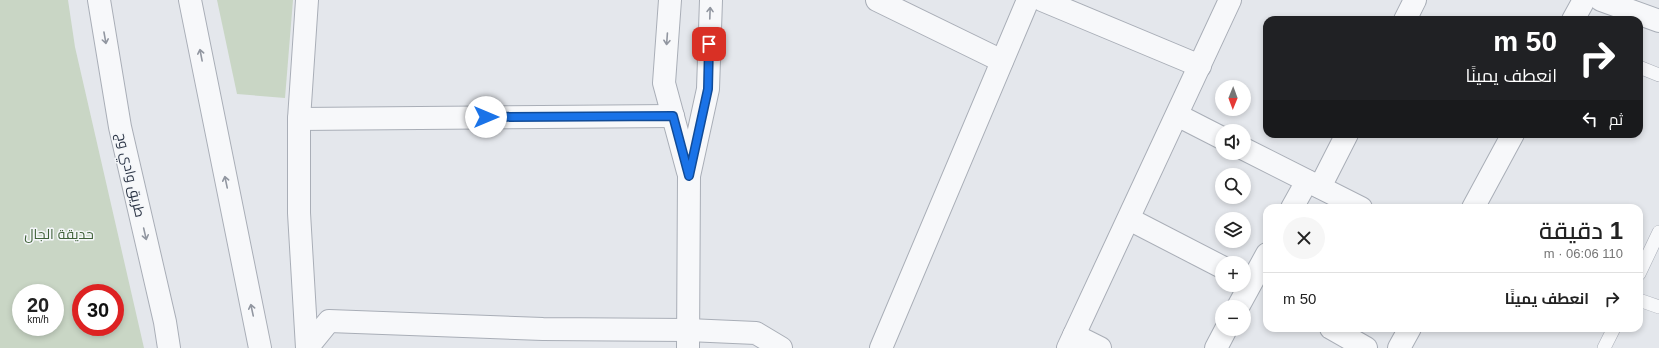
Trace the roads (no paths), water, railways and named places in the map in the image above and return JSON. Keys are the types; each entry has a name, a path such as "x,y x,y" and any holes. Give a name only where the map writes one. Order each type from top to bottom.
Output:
{"street":[{"name":"طريق وادي وج","path":"98,0 120,127 166,322 169,348"},
{"path":"190,0 208,97 260,348"},
{"path":"307,0 299,119 299,213 307,348"},
{"path":"670,0 664,83 689,176"},
{"path":"688,339 689,176 708,89 711,0"},
{"path":"877,0 1002,61"},
{"path":"881,348 1028,0"},
{"path":"1042,0 1200,66"},
{"path":"1100,348 1071,342 1230,0"},
{"path":"1406,16 1415,0"},
{"path":"1575,16 1584,0"},
{"path":"1601,0 1659,21"},
{"path":"1177,115 1215,134"},
{"path":"299,119 673,116"},
{"path":"1296,204 1313,184 1344,138"},
{"path":"1476,204 1511,138"},
{"path":"1251,153 1353,204"},
{"path":"1129,219 1215,263"},
{"path":"1243,300 1254,284 1263,263"},
{"path":"307,348 329,321 543,338 688,339 756,333 781,348"},
{"path":"1338,332 1366,348"},
{"path":"1399,348 1408,332"},
{"path":"1216,348 1222,336"}],"lane":[{"path":"1643,69 1659,75"},
{"path":"1643,266 1659,232"},
{"path":"1643,301 1659,307"},
{"path":"1604,348 1612,332"}],"park label":[{"name":"حديقة الجال","path":"59,234"}]}
